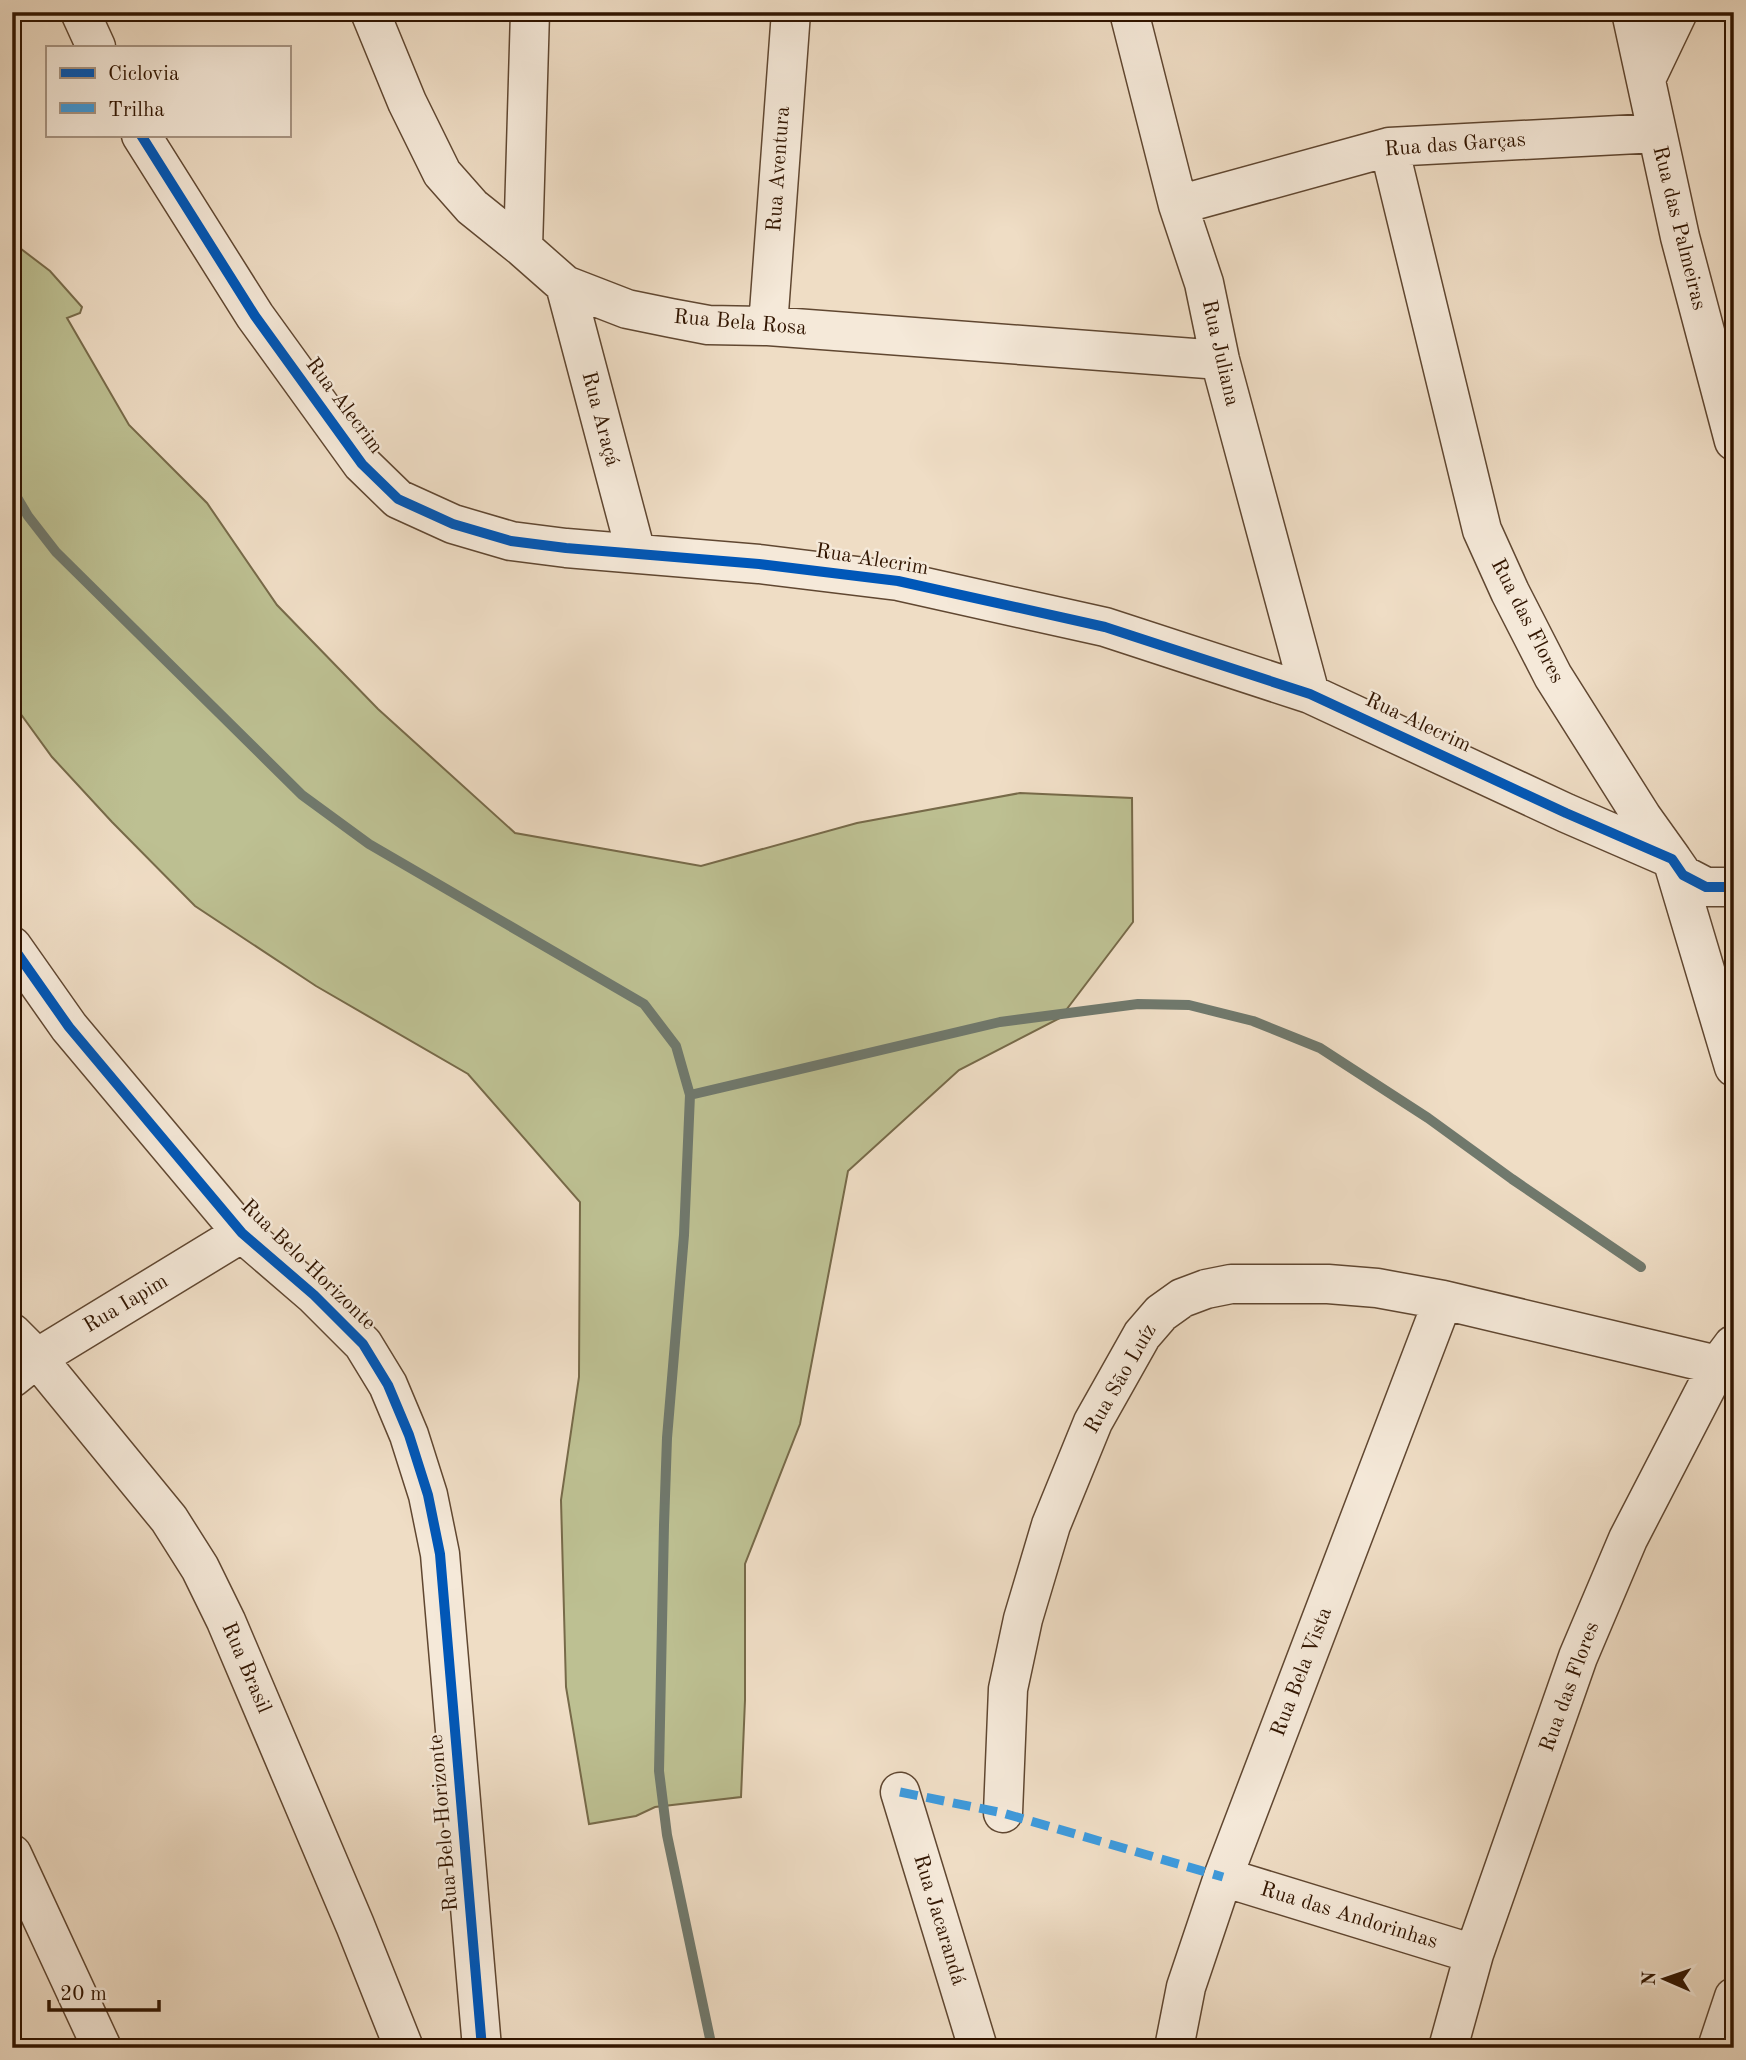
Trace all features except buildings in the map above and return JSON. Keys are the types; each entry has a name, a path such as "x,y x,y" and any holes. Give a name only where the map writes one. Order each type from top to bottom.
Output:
{"street":[{"path":"80,12 96,46"},
{"name":"Rua Bela Rosa","path":"370,12 407,102 442,173 472,207 565,285 627,309 709,325 768,326 1220,360"},
{"path":"523,248 530,12"},
{"name":"Rua Aventura","path":"768,326 790,12"},
{"name":"Rua Juliana","path":"1129,12 1178,205 1204,283 1220,360 1310,694"},
{"name":"Rua das Palmeiras","path":"1631,12 1680,237 1734,441"},
{"path":"1646,79 1678,12"},
{"name":"Rua das Garças","path":"1178,205 1389,147 1657,133"},
{"name":"Rua Alecrim","path":"142,136 255,316 362,464 398,499 453,524 511,541 822,570 898,581 1105,627 1310,694 1566,813 1672,859 1683,875 1706,887 1734,887"},
{"name":"Rua das Flores","path":"1389,147 1482,530 1553,676 1642,817 1672,859 1734,1067"},
{"name":"Rua Araçá","path":"565,285 636,553"},
{"name":"Rua Belo Horizonte","path":"12,946 69,1027 243,1233 314,1295 363,1344 393,1398 409,1435 428,1495 440,1554 482,2048"},
{"name":"Rua Iapim","path":"20,1357 243,1233"},
{"name":"Rua São Luíz","path":"1003,1813 1008,1689 1023,1619 1051,1525 1093,1422 1142,1335 1161,1313 1182,1298 1231,1284 1328,1284 1377,1288 1729,1359"},
{"name":"Rua Bela Vista","path":"1174,2048 1186,1987 1223,1877 1443,1300"},
{"name":"Rua Brasil","path":"20,1357 169,1519 200,1568 226,1620 404,2048"},
{"name":"Rua das Flores","path":"1448,2048 1474,1955 1583,1646 1628,1539 1729,1359"},
{"name":"Rua Jacarandá","path":"900,1792 978,2048"},
{"path":"12,1854 102,2048"},
{"name":"Rua das Andorinhas","path":"1223,1877 1474,1955"},
{"path":"1717,2048 1734,1997"}],"green space":[{"path":"12,242 50,271 82,307 80,313 67,318 129,425 207,503 277,605 378,709 515,833 701,866 857,823 1020,793 1132,798 1133,922 1060,1018 959,1070 848,1171 800,1424 745,1564 745,1700 741,1797 655,1807 636,1816 589,1824 566,1687 561,1500 579,1377 580,1202 468,1074 316,986 195,906 52,757 12,702"}],"waterway":[{"path":"12,489 28,516 56,552 302,795 369,844 644,1004 676,1046 690,1095 684,1235 667,1438 659,1771 667,1835 712,2048"},
{"path":"690,1095 1000,1022 1138,1004 1189,1005 1253,1021 1320,1048 1428,1118 1641,1267"}],"marked path":[{"path":"900,1792 1003,1813 1223,1877"}],"cycle path":[{"path":"142,136 255,316 362,464 398,499 453,524 511,541 759,564 898,581 1105,627 1310,694 1566,813 1672,859 1683,875 1706,887 1734,887"},
{"path":"12,946 69,1027 242,1233 314,1295 363,1344 388,1385 409,1435 428,1495 440,1554 482,2048"}]}
